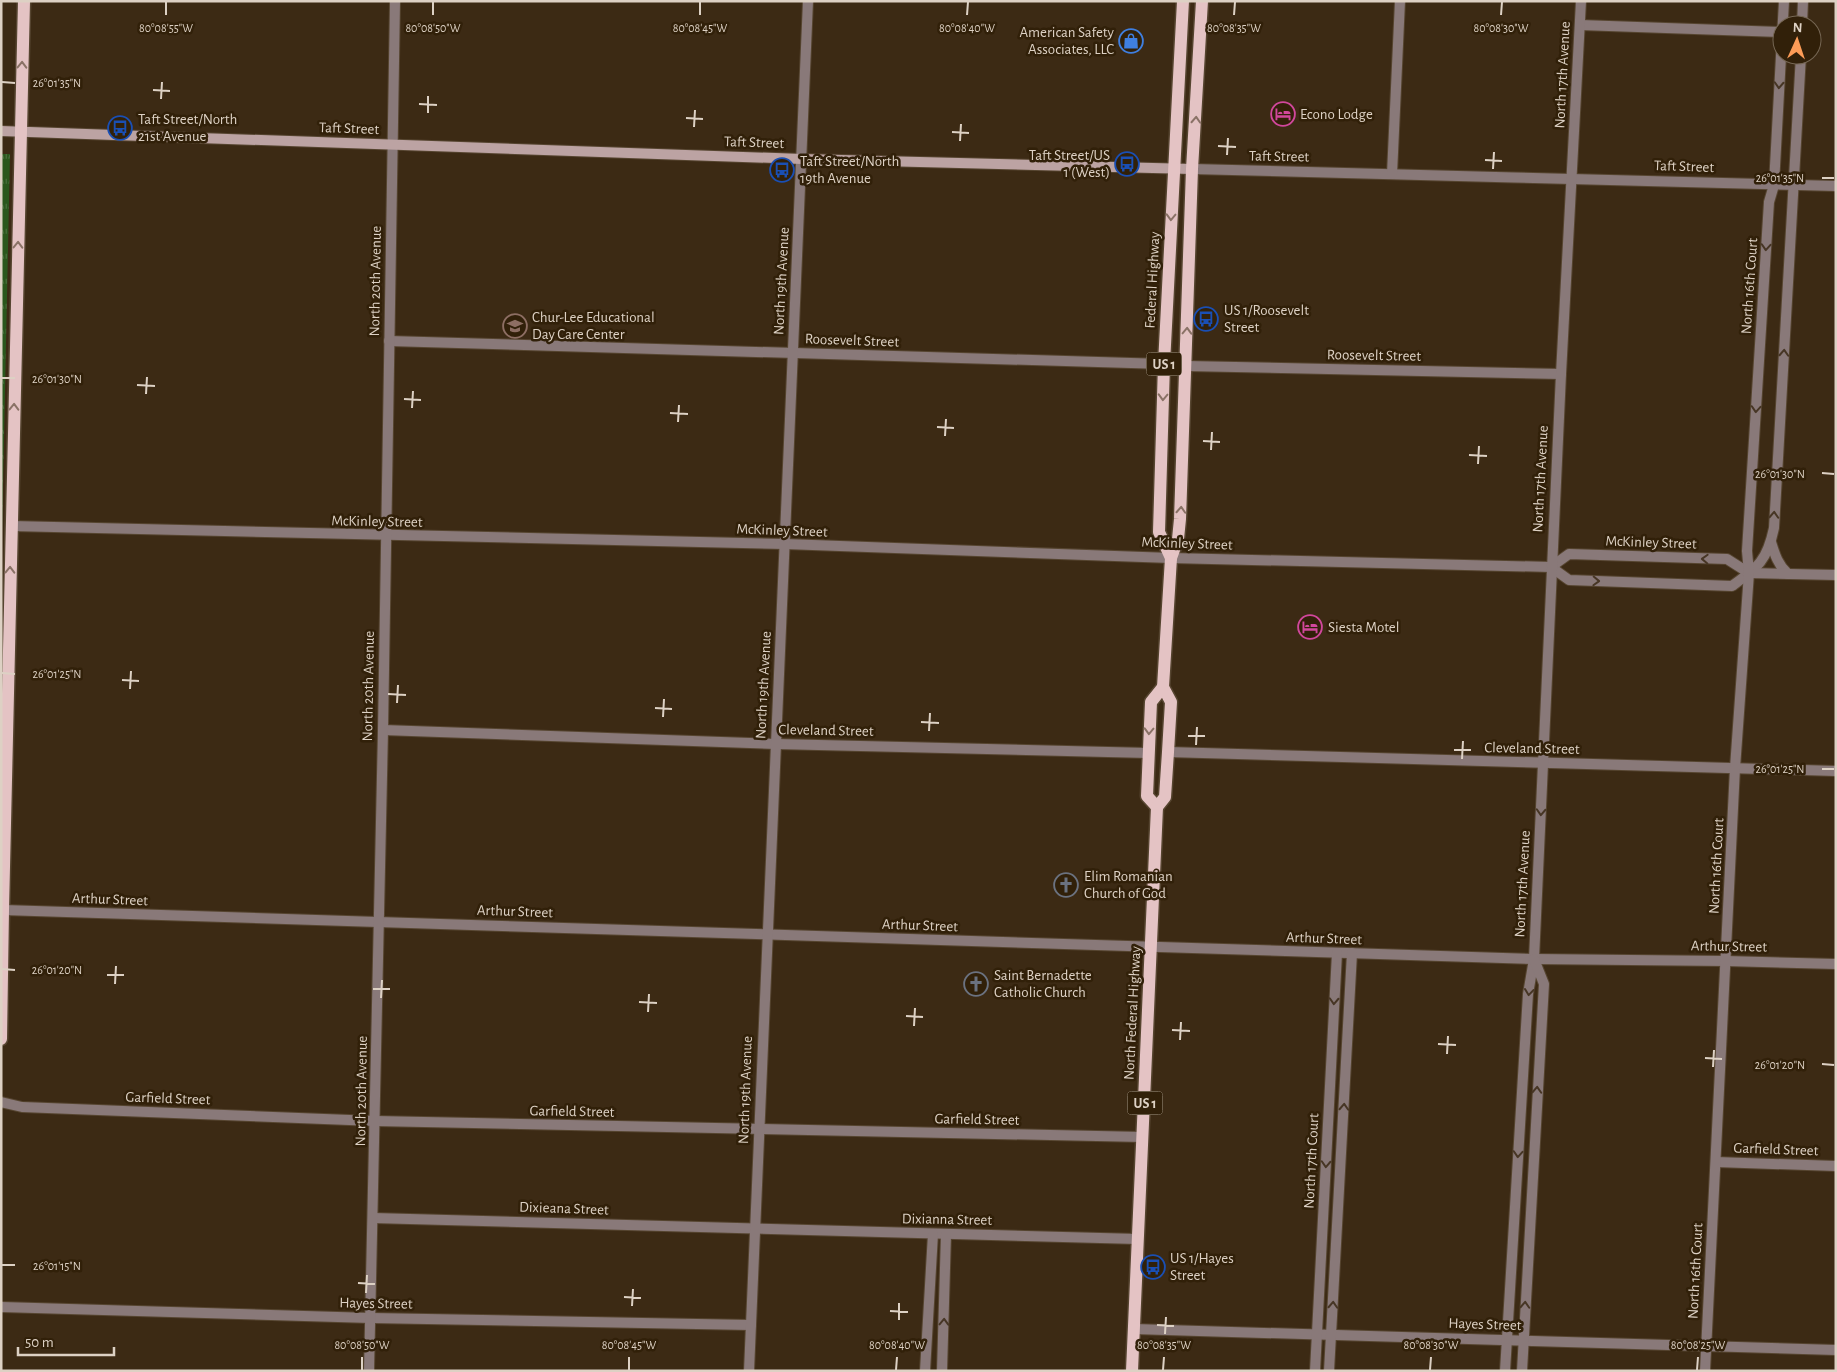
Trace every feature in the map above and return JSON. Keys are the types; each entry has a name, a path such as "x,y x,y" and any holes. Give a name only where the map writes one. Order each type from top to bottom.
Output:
{"main road":[{"path":"1,1039 24,1"},
{"name":"Federal Highway","path":"1171,558 1159,532 1164,364 1183,1"},
{"name":"Federal Highway","path":"1163,687 1151,702 1148,753 1147,796 1157,807 1165,796 1171,702 1163,687 1171,558 1178,539 1180,519 1192,169 1202,1"},
{"name":"North Federal Highway","path":"1132,1371 1157,807"}],"street":[{"name":"North 20th Avenue","path":"369,1371 383,730 395,1"},
{"name":"North 19th Avenue","path":"749,1371 808,1"},
{"path":"1392,174 1400,1"},
{"name":"North 17th Avenue","path":"1505,1371 1528,994 1534,959 1560,374 1581,1"},
{"name":"North 16th Court","path":"1783,15 1784,1"},
{"path":"1802,15 1803,1"},
{"path":"1580,25 1772,32"},
{"name":"North 16th Court","path":"1705,1371 1735,768 1749,573 1747,542 1769,202 1774,185 1779,65"},
{"path":"1551,567 1569,580 1732,586 1765,558 1774,528 1800,65"},
{"name":"Taft Street","path":"1,132 802,158 1836,186"},
{"name":"Roosevelt Street","path":"389,341 1164,364"},
{"name":"Roosevelt Street","path":"1186,366 1560,374"},
{"name":"McKinley Street","path":"11,526 785,544 1171,558 1551,567 1569,554 1727,559 1749,573"},
{"path":"1771,542 1776,560 1780,567 1788,574"},
{"path":"1749,573 1836,575"},
{"name":"Cleveland Street","path":"383,730 776,744 1148,753"},
{"name":"Cleveland Street","path":"1168,752 1836,772"},
{"name":"Arthur Street","path":"3,910 1152,948 1534,959 1836,964"},
{"name":"North 17th Court","path":"1315,1371 1337,953"},
{"name":"North 17th Court","path":"1329,1371 1352,953"},
{"name":"North 17th Avenue","path":"1522,1371 1544,984 1534,959"},
{"name":"Garfield Street","path":"1,1102 22,1107 375,1121 1143,1137"},
{"name":"Garfield Street","path":"1716,1162 1836,1166"},
{"name":"Dixieana Street","path":"373,1218 755,1229"},
{"name":"Dixianna Street","path":"755,1229 1138,1239"},
{"path":"925,1371 933,1234"},
{"path":"942,1371 946,1234"},
{"name":"Hayes Street","path":"1,1307 371,1318 751,1325"},
{"name":"Hayes Street","path":"1134,1328 1836,1350"}],"green space":[{"path":"1,154 10,154 1,580"}],"place":[{"name":"American Safety Associates, LLC","path":"1131,41"},
{"name":"Econo Lodge","path":"1283,114"},
{"name":"Taft Street/North 21st Avenue","path":"120,128"},
{"name":"Taft Street/US 1 (West)","path":"1127,164"},
{"name":"Taft Street/North 19th Avenue","path":"782,170"},
{"name":"US 1/Roosevelt Street","path":"1206,319"},
{"name":"Chur-Lee Educational Day Care Center","path":"515,326"},
{"name":"Siesta Motel","path":"1310,627"},
{"name":"Elim Romanian Church of God","path":"1066,885"},
{"name":"Saint Bernadette Catholic Church","path":"976,984"},
{"name":"US 1/Hayes Street","path":"1153,1267"}]}
